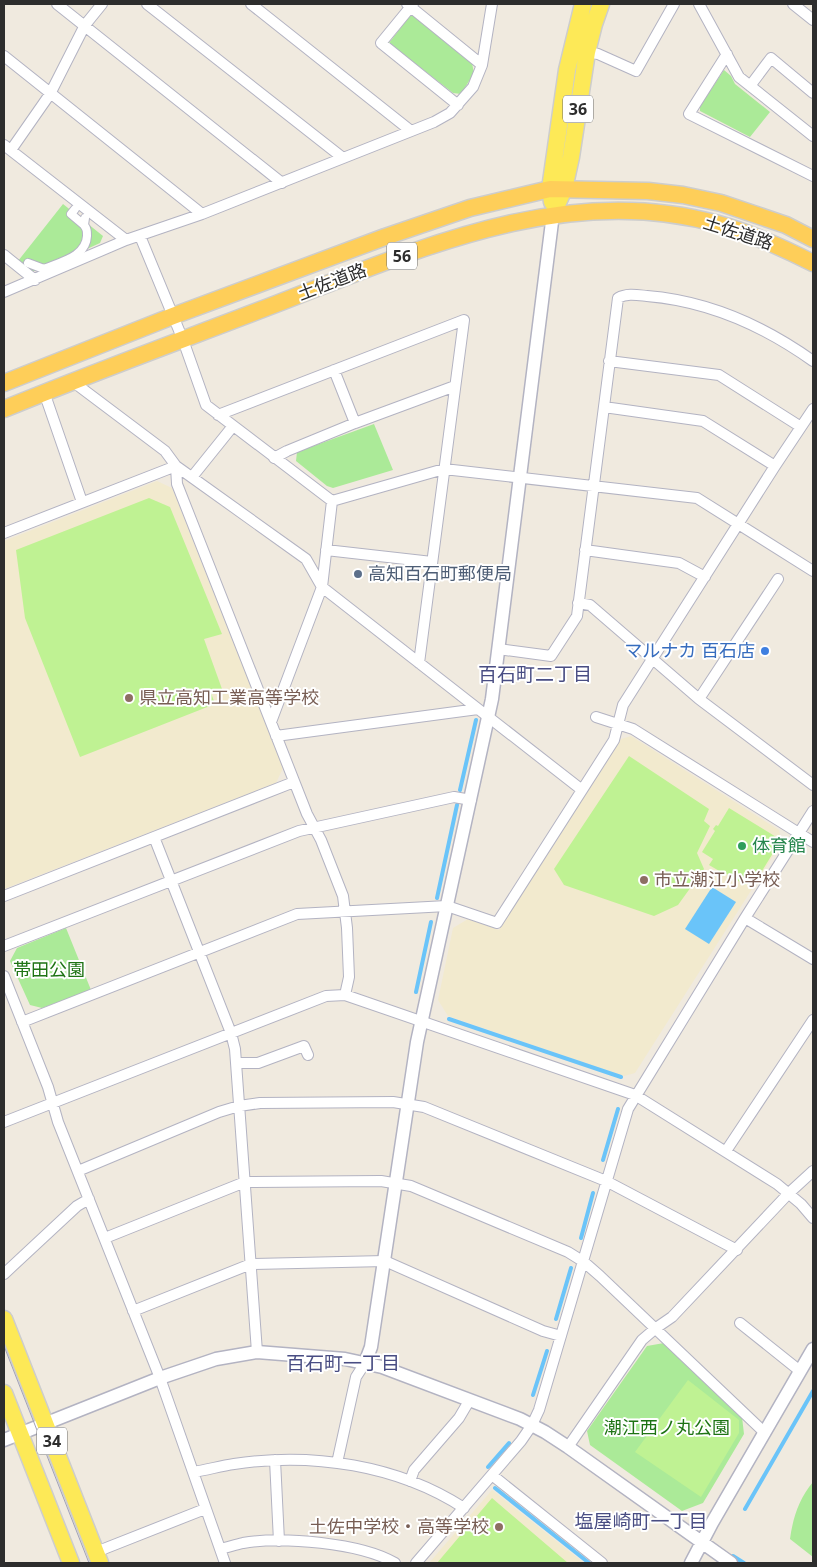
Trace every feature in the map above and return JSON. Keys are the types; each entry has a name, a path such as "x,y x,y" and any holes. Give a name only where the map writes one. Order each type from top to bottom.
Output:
{"highway":[{"name":"土佐道路","path":"4,383 173,316 385,237 470,208 557,189 648,191 683,195 721,203 777,222 813,239"},
{"name":"土佐道路","path":"4,408 391,260 463,235 554,214 599,210 680,216 719,224 775,244 813,263"}],"main road":[{"name":"36","path":"554,214 567,70 582,4"},
{"name":"36","path":"557,189 571,158 587,52 601,4"},
{"name":"34","path":"4,1319 98,1558"},
{"name":"34","path":"4,1393 71,1563"}],"street":[{"path":"58,4 282,183"},
{"path":"102,4 85,25 50,94 7,147 126,240"},
{"path":"148,4 343,158"},
{"path":"251,4 411,131"},
{"path":"4,292 126,240 202,214 282,183 434,122 450,113 472,87 482,65 492,4"},
{"path":"587,52 598,54 636,71 674,4"},
{"path":"699,4 740,77 813,136"},
{"path":"793,4 813,20"},
{"path":"458,105 381,43 410,5 482,65"},
{"path":"727,54 689,114 813,176"},
{"path":"4,56 202,214"},
{"path":"750,86 771,58 813,93"},
{"path":"28,263 44,269 84,249 87,239 85,221 71,214 74,210"},
{"path":"336,1463 356,1377 365,1363 371,1347 422,1022 471,800 483,713 498,649 554,214"},
{"path":"140,236 183,340 206,406 332,501"},
{"path":"4,255 34,280"},
{"path":"498,649 551,656 577,616 618,298 624,294 663,297 709,308 766,331 813,361"},
{"path":"218,415 464,320 419,663"},
{"path":"609,361 719,376 801,427"},
{"path":"334,370 355,423"},
{"path":"72,381 165,451 176,466 306,559 322,587 582,790"},
{"path":"274,458 355,423 455,386"},
{"path":"44,392 82,502"},
{"path":"604,407 703,421 775,466"},
{"path":"22,1022 297,914 447,906 497,923 614,740 623,705 775,466 813,410"},
{"path":"192,477 233,426"},
{"path":"4,533 176,466"},
{"path":"176,466 178,484 294,782 343,896 349,976 345,995"},
{"path":"332,501 444,469 697,498 813,572"},
{"path":"271,722 322,587 332,501"},
{"path":"326,550 432,562"},
{"path":"585,550 679,563 704,577"},
{"path":"699,699 778,579"},
{"path":"578,603 590,606 699,699 813,785"},
{"path":"276,736 483,713"},
{"path":"596,717 633,729 813,842"},
{"path":"4,896 294,782"},
{"path":"4,946 299,831 454,797 471,800"},
{"path":"416,1563 532,1426 539,1410 584,1262 628,1109 813,811"},
{"path":"154,837 231,1033 235,1049 257,1352"},
{"path":"745,918 813,959"},
{"path":"4,976 48,1087 58,1122 160,1378 205,1509 226,1563"},
{"path":"4,1122 326,996 345,995 635,1095 726,1151 789,1193 813,1218"},
{"path":"726,1151 813,1020"},
{"path":"236,1063 258,1063 304,1046 308,1055"},
{"path":"78,1171 219,1112 239,1106 260,1103 393,1102 433,1110 606,1182 737,1250"},
{"path":"568,1447 642,1340 672,1317 789,1193 813,1171"},
{"path":"105,1238 245,1182 381,1181 410,1186 568,1252 584,1262 765,1432"},
{"path":"4,1274 77,1206 90,1199"},
{"path":"133,1311 251,1264 385,1262 543,1331 561,1336"},
{"path":"740,1324 800,1371"},
{"path":"691,1563 712,1523 813,1349"},
{"path":"4,1440 160,1378 216,1359 257,1352 345,1359 382,1367 520,1419 568,1447 731,1563"},
{"path":"410,1481 414,1470 459,1418 469,1401"},
{"path":"193,1472 235,1464 275,1460 336,1463 368,1468 410,1481 443,1494 464,1508"},
{"path":"275,1460 279,1541"},
{"path":"492,1475 602,1563"},
{"path":"98,1558 205,1509"},
{"path":"220,1549 244,1543 279,1541 331,1545 364,1551 395,1563"}],"shaded area":[{"name":"県立高知工業高等学校","path":"157,481 172,488 283,768 276,783 4,889 4,541"},
{"name":"市立潮江小学校","path":"631,736 779,830 782,842 635,1073 624,1076 448,1016 438,1000 453,928 468,919 499,930 621,739"},
{"name":"土佐中学校・高等学校","path":"492,1490 584,1563 429,1563"}],"green space":[{"path":"412,13 472,63 474,73 461,94 453,93 389,43"},
{"path":"724,70 731,76 735,84 770,112 750,137 700,111 700,106"},
{"path":"63,204 103,236 100,243 39,271 31,271 18,261"},
{"path":"374,424 393,470 333,488 327,486 296,461 297,452"},
{"path":"149,498 170,507 222,634 204,639 222,689 211,693 215,704 80,757 25,618 16,550"},
{"path":"629,756 709,809 704,821 710,826 697,853 704,869 678,905 654,916 564,885 554,869"},
{"name":"体育館","path":"729,808 781,840 754,884 748,881 745,885 709,865 713,859 702,852 715,831 713,829 716,825 718,826"},
{"name":"帯田公園","path":"66,928 91,990 42,1008 30,1005 10,961 17,948"},
{"name":"潮江西ノ丸公園","path":"664,1343 742,1417 744,1434 703,1503 682,1511 590,1445 587,1431 647,1346"},
{"path":"688,1380 739,1420 739,1433 701,1497 635,1452"},
{"path":"813,1482 813,1557 790,1539 797,1509"},
{"name":"土佐中学校・高等学校","path":"492,1498 568,1563 437,1563"}],"water":[{"path":"712,887 736,902 709,944 685,929"}],"waterway":[{"path":"460,790 476,720"},
{"path":"437,898 457,805"},
{"path":"416,992 431,922"},
{"path":"449,1019 621,1077"},
{"path":"603,1160 618,1109"},
{"path":"581,1238 593,1193"},
{"path":"556,1319 571,1268"},
{"path":"533,1395 547,1351"},
{"path":"745,1509 813,1391"},
{"path":"488,1467 509,1443"},
{"path":"495,1488 589,1563"},
{"path":"733,1556 744,1563"}],"tram line":[{"path":"4,1346 89,1563"}],"place":[{"name":"高知百石町郵便局","path":"358,574"},
{"name":"マルナカ 百石店","path":"765,651"},
{"name":"県立高知工業高等学校","path":"129,698"},
{"name":"体育館","path":"742,846"},
{"name":"市立潮江小学校","path":"644,880"},
{"name":"土佐中学校・高等学校","path":"499,1527"}],"district":[{"name":"百石町二丁目","path":"535,674"},
{"name":"百石町一丁目","path":"343,1363"},
{"name":"塩屋崎町一丁目","path":"641,1521"}]}
